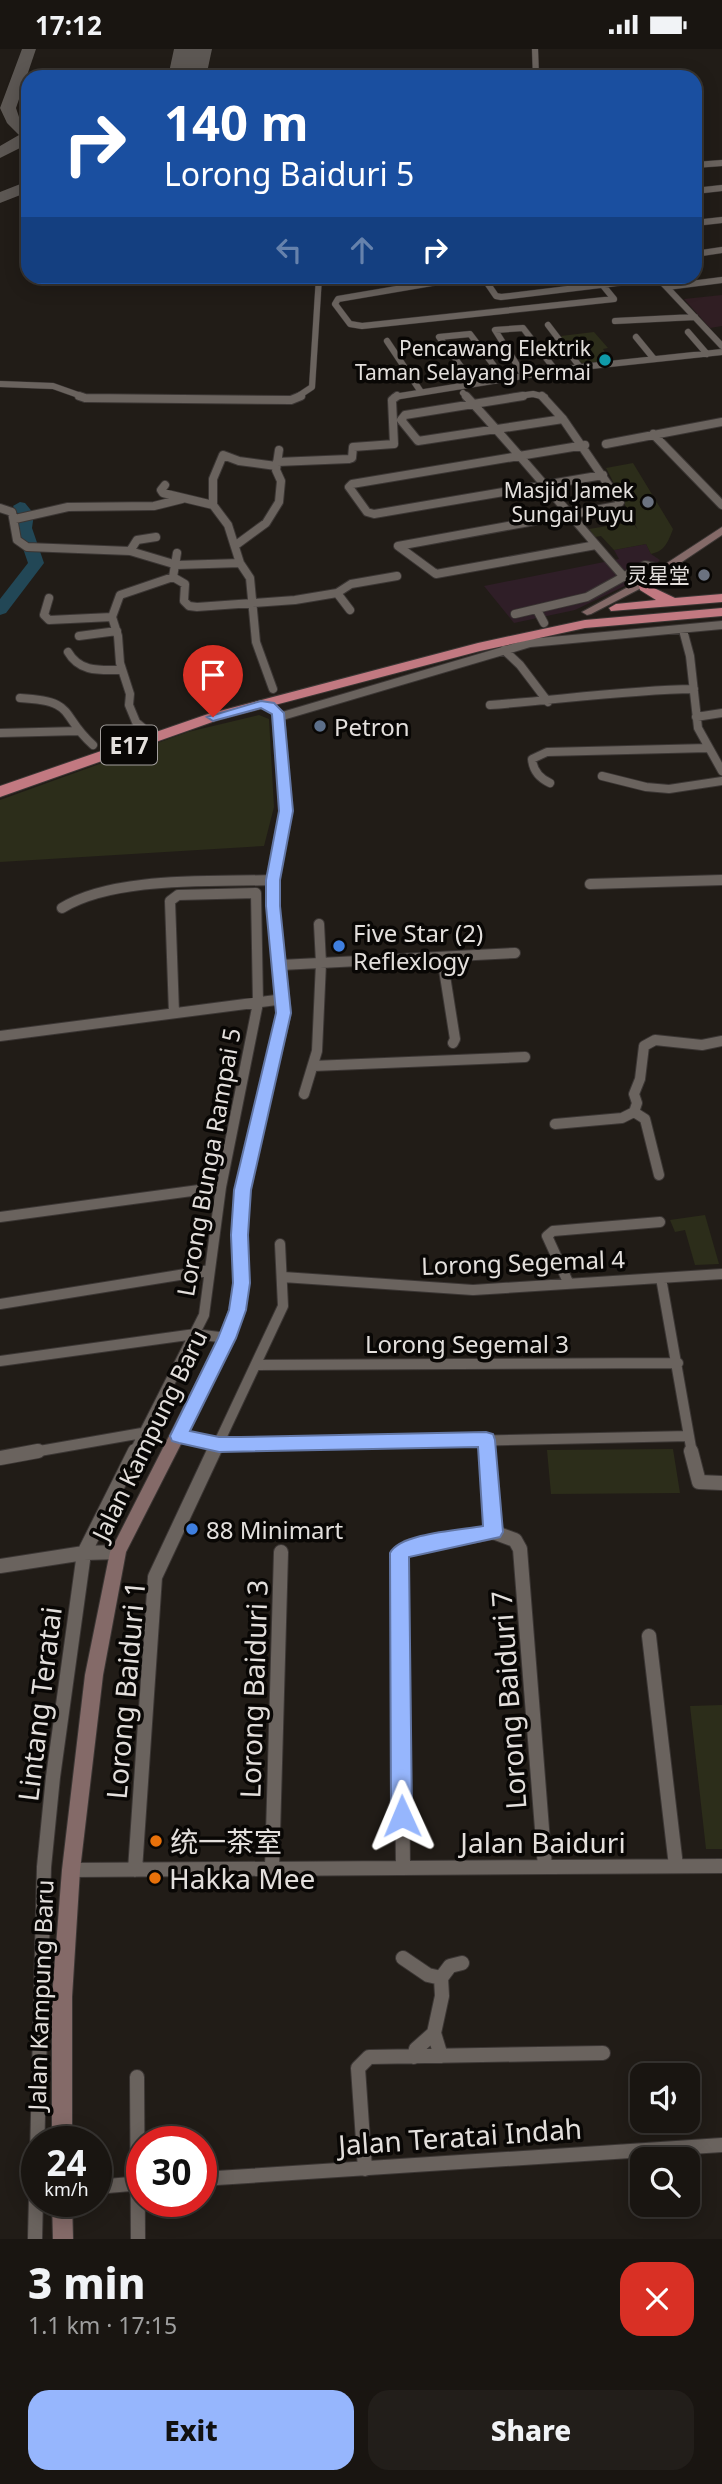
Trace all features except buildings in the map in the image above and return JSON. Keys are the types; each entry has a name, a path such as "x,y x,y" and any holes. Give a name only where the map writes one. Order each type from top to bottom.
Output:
{"highway":[{"path":"645,582 647,590 670,601"},
{"path":"545,618 670,601 722,598"},
{"name":"E17","path":"0,792 150,737 305,693 585,624 722,606"},
{"name":"E17","path":"0,780 142,727 273,689 545,618 722,612"},
{"path":"507,645 606,629 722,623"}],"street":[{"path":"535,49 536,70"},
{"path":"702,164 722,163"},
{"path":"702,190 722,188"},
{"path":"702,222 722,220"},
{"path":"702,253 722,250"},
{"path":"702,282 722,280"},
{"path":"0,384 53,386 85,398 97,399 290,400 303,395 312,387 319,284"},
{"path":"418,284 369,291 338,299 335,304 350,324 362,326 614,299 602,284"},
{"path":"488,284 496,296 500,297 581,284"},
{"path":"213,505 213,479 223,455 246,463 276,464 349,459 354,447 394,444 393,397 580,367 707,354 722,349 664,284"},
{"path":"667,287 689,284"},
{"path":"615,321 695,317"},
{"path":"548,325 580,367"},
{"path":"524,376 494,331 519,327 526,330 556,371"},
{"path":"688,332 707,354"},
{"path":"474,384 439,339 442,336 470,334 503,379"},
{"path":"636,337 654,359"},
{"path":"387,341 421,392"},
{"path":"463,393 522,456 542,485 625,577"},
{"path":"564,419 418,441 401,420 404,415 533,394 544,396 564,419 585,445 620,502 617,506 400,543 399,549 433,573 441,573 596,545"},
{"path":"606,444 722,422"},
{"path":"653,434 722,505"},
{"path":"585,445 352,484 349,487 367,512 374,514 603,475"},
{"path":"236,545 256,533 276,509 284,493 284,481 276,464 279,450"},
{"path":"165,485 161,490 163,493 213,505 222,515 236,545 240,563 246,568 255,603 256,642 273,689"},
{"path":"17,519 32,518 66,507 159,507 182,499"},
{"path":"0,508 12,512 17,519 17,540 27,547 130,551 177,565 240,563"},
{"path":"587,612 645,582 722,530"},
{"path":"130,551 140,538 156,537"},
{"path":"173,577 177,553"},
{"path":"515,614 545,618 645,565 664,569"},
{"path":"142,727 132,714 112,617 120,595 173,577 185,584 184,601 189,606 255,603 337,593 345,586 397,576"},
{"path":"337,593 350,610"},
{"path":"49,598 44,615 50,620 112,617"},
{"path":"278,715 507,645 683,630 722,623"},
{"path":"683,630 691,653 699,732 717,758 722,771"},
{"path":"79,636 117,631"},
{"path":"507,645 548,702"},
{"path":"68,652 73,663 81,668 122,670"},
{"path":"490,705 548,702 622,691 694,689"},
{"path":"278,715 305,693"},
{"path":"20,698 51,701 65,709 71,714 78,731 93,745"},
{"path":"261,705 270,706 278,715"},
{"path":"696,717 722,713"},
{"name":"Jalan Kampung Baru","path":"62,2126 62,1997 71,1870 94,1675 118,1552 179,1436 227,1338 237,1310 242,1283 239,1235 242,1190 280,1038 284,999 274,922 273,880 286,811 278,715"},
{"path":"0,733 78,731"},
{"path":"550,783 542,780 532,766 532,759 547,752 708,748"},
{"path":"602,776 646,787 669,789 722,781"},
{"path":"174,1013 170,901 178,895 253,890 273,880"},
{"path":"590,884 722,880"},
{"path":"62,908 82,895 112,889 253,890"},
{"name":"Lorong Bunga Rampai 5","path":"84,1553 142,1433 204,1315 221,1187 258,1003 253,890"},
{"path":"304,1094 317,1051 321,963 319,924"},
{"path":"281,965 515,953"},
{"path":"442,957 455,1039 453,1043"},
{"path":"0,1036 284,999"},
{"path":"555,1124 622,1118 634,1112 638,1103 634,1094 640,1079 644,1046 648,1042 679,1041 702,1045 722,1041"},
{"path":"313,1066 525,1057"},
{"path":"634,1112 645,1119 659,1175"},
{"path":"0,1217 221,1187"},
{"path":"568,1282 547,1237 553,1231 660,1222"},
{"path":"219,1444 283,1306 284,1277 280,1244"},
{"path":"0,1304 211,1270"},
{"name":"Lorong Segemal 4","path":"284,1277 473,1290 722,1274"},
{"path":"660,1278 690,1436 695,1477 699,1482 722,1483"},
{"path":"0,1361 194,1334 227,1338"},
{"name":"Lorong Segemal 3","path":"257,1365 677,1363"},
{"path":"0,1458 142,1433"},
{"path":"179,1436 219,1444 301,1445 690,1436"},
{"path":"403,1868 400,1553 408,1547 500,1533 486,1440"},
{"name":"Lorong Baiduri 1","path":"135,1870 155,1577 219,1444"},
{"name":"Lorong Baiduri 7","path":"500,1533 515,1540 520,1549 545,1867"},
{"path":"0,1566 84,1553 118,1552"},
{"name":"Lorong Baiduri 3","path":"272,1869 281,1552"},
{"name":"Lintang Teratai","path":"34,2239 44,1867 84,1553"},
{"path":"649,1636 676,1866"},
{"name":"Jalan Baiduri","path":"71,1870 722,1866"},
{"path":"403,1958 428,1975 441,1978"},
{"path":"441,2056 434,2033 442,1996 441,1978 450,1966 462,1963"},
{"path":"414,2057 416,2049 434,2033"},
{"path":"365,2169 358,2068 362,2061 369,2057 603,2053"},
{"path":"136,2077 137,2126"},
{"name":"Jalan Teratai Indah","path":"217,2178 722,2145"},
{"path":"62,2217 63,2239"},
{"path":"138,2217 138,2239"}],"shaded area":[{"path":"722,295 722,326 710,328 684,299"},
{"path":"646,544 651,554 660,560 654,566 635,576 635,581 575,610 514,623 484,586 619,559 614,550"}],"green space":[{"path":"594,332 608,348 603,349 608,357 598,358 601,363 579,363 561,336"},
{"path":"633,463 673,529 668,542 656,553 651,554 646,544 614,550 601,536 595,537 589,529 632,522 638,530 606,468"},
{"path":"259,715 269,719 274,807 264,846 0,862 0,800 188,732"},
{"path":"705,1215 719,1264 695,1265 685,1230 675,1232 670,1220"},
{"path":"673,1449 680,1493 551,1494 547,1450"},
{"path":"722,1705 722,1849 706,1849 690,1706"}],"waterway":[{"path":"0,610 36,563 24,528 26,514 20,506"}],"taxiway":[{"path":"22,70 29,49"},
{"path":"21,71 8,108 11,117 21,129"},
{"path":"0,153 21,141"},
{"path":"0,198 21,189"}],"runway":[{"path":"188,70 193,49"}],"place":[{"name":"Pencawang Elektrik Taman Selayang Permai","path":"605,360"},
{"name":"Masjid Jamek Sungai Puyu","path":"648,502"},
{"name":"灵星堂","path":"704,575"},
{"name":"Petron","path":"320,726"},
{"name":"Five Star (2) Reflexlogy","path":"339,946"},
{"name":"88 Minimart","path":"192,1529"},
{"name":"统一茶室","path":"156,1841"},
{"name":"Hakka Mee","path":"155,1878"}],"route":[{"path":"213,717 261,705 270,706 278,713 286,811 273,880 273,906 284,1013 242,1190 239,1235 242,1283 237,1310 227,1338 179,1436 240,1445 486,1440 493,1532 408,1547 400,1553 402,1816"}]}
